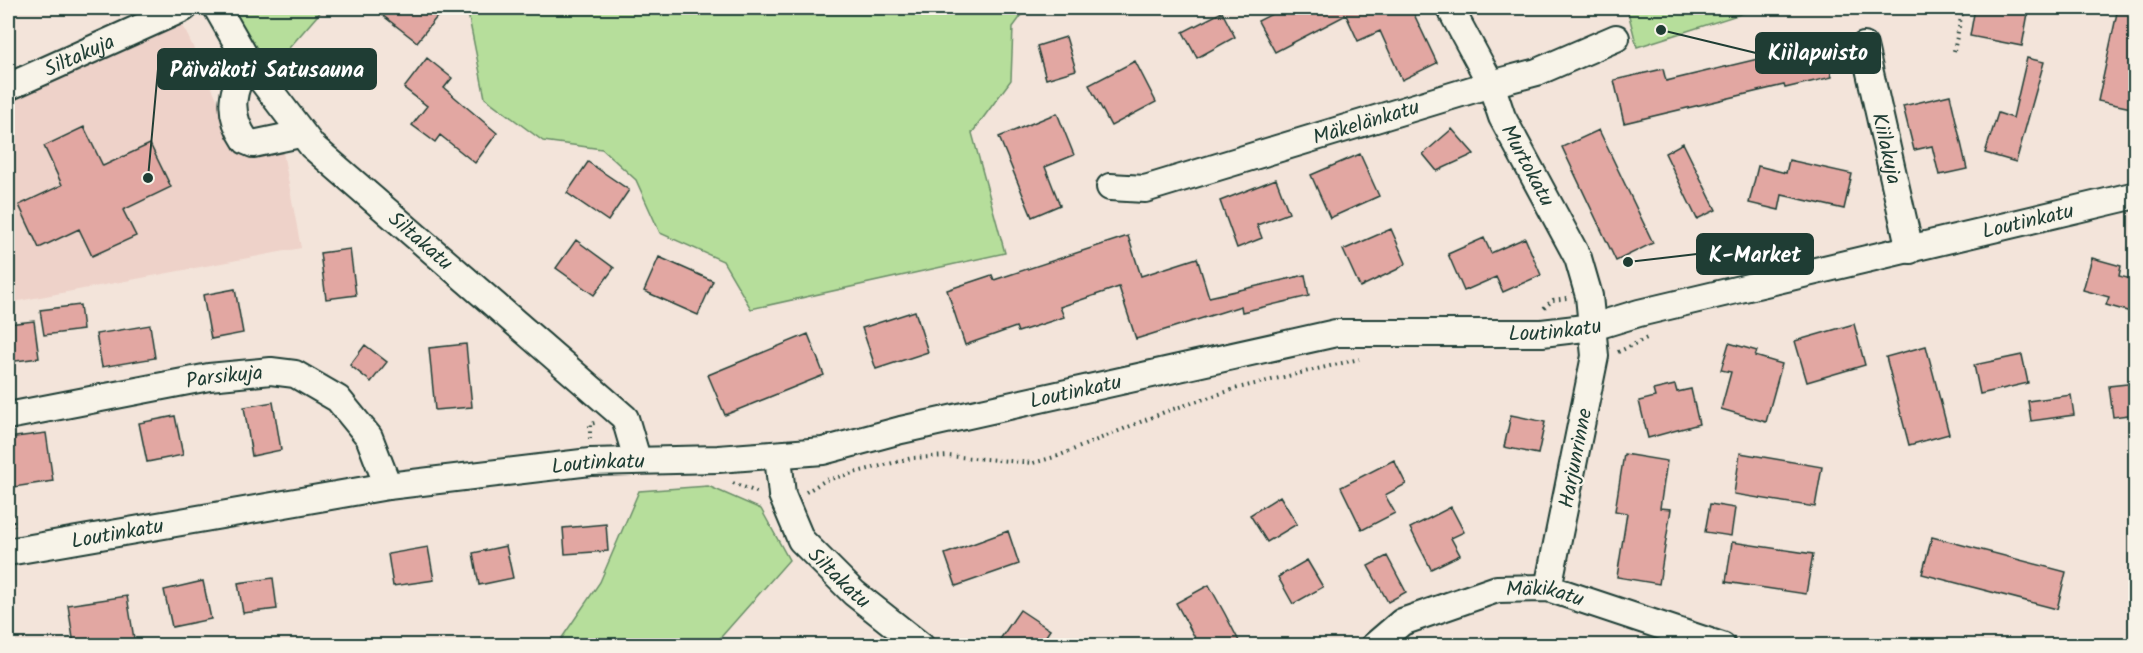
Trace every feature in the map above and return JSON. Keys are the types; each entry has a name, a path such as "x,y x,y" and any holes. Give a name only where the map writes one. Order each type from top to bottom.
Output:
{"street":[{"name":"Siltakuja","path":"8,87 184,8"},
{"name":"Siltakatu","path":"217,8 248,62 300,134 625,418 637,459"},
{"name":"Murtokatu","path":"1450,8 1491,84 1502,117 1578,258 1589,296 1593,327"},
{"name":"Mäkelänkatu","path":"1110,187 1145,189 1537,72 1616,38"},
{"name":"Kiilakuja","path":"1864,46 1910,250"},
{"path":"248,62 236,82 232,103 246,141 253,144 300,134"},
{"name":"Loutinkatu","path":"8,552 388,486 579,463 637,459 777,456 850,446 901,430 1336,333 1542,333 1593,327 1639,313 2136,195"},
{"name":"Harjunrinne","path":"1548,588 1595,356 1593,327"},
{"name":"Parsikuja","path":"8,416 209,377 271,371 295,374 338,399 369,437 388,486"},
{"name":"Siltakatu","path":"777,456 782,495 801,540 854,593 921,645"},
{"name":"Mäkikatu","path":"1374,645 1402,622 1497,589 1548,588 1722,645"}],"path":[{"path":"1954,51 1963,8"}],"shaded area":[{"path":"180,19 244,157 282,147 301,248 8,303 8,98"}],"green space":[{"path":"230,8 324,8 268,72"},
{"path":"467,8 1027,8 1013,27 1011,80 972,133 1005,253 751,309 723,261 660,233 636,180 602,149 543,141 485,98"},
{"path":"1627,8 1746,8 1744,13 1637,47"},
{"path":"708,486 761,509 789,560 714,645 557,645 600,582 639,491"}],"building":[{"path":"373,8 444,8 417,42"},
{"path":"1284,8 1411,8 1437,63 1402,80 1380,31 1358,41 1346,15 1275,52 1258,21"},
{"path":"1975,8 2029,8 2022,46 1970,36"},
{"path":"2118,8 2136,8 2136,109 2098,101"},
{"path":"1222,12 1235,37 1197,58 1183,32"},
{"path":"1066,37 1076,70 1046,79 1037,46"},
{"path":"1824,43 1832,77 1785,88 1784,85 1624,123 1614,80 1663,69 1666,81"},
{"path":"427,58 452,78 444,88 497,133 475,163 440,135 435,142 412,125 427,106 404,88"},
{"path":"2027,58 2044,62 2016,162 1985,153 1998,113 2013,118"},
{"path":"1135,61 1156,102 1111,126 1089,85"},
{"path":"1950,95 1967,169 1939,175 1932,146 1914,150 1903,106"},
{"path":"1057,113 1074,155 1045,167 1060,205 1032,217 999,137"},
{"path":"84,127 103,166 150,144 171,187 123,210 136,236 92,256 79,229 39,248 19,205 62,185 44,146"},
{"path":"1452,129 1474,154 1437,171 1423,154"},
{"path":"1599,130 1653,243 1616,261 1562,147"},
{"path":"1683,143 1716,210 1697,219 1665,153"},
{"path":"1360,154 1379,196 1330,218 1311,175"},
{"path":"1789,160 1852,174 1844,209 1782,195 1779,210 1749,203 1758,166 1786,173"},
{"path":"588,162 629,190 608,221 567,193"},
{"path":"1276,179 1289,213 1257,225 1262,238 1237,248 1220,201"},
{"path":"1391,229 1406,263 1360,287 1343,250"},
{"path":"1128,236 1141,276 1197,258 1209,297 1305,275 1309,296 1242,312 1241,306 1136,339 1119,287 1060,307 1064,317 1018,332 1016,327 965,345 947,290 992,275 994,280"},
{"path":"1484,238 1491,253 1525,238 1541,275 1503,292 1496,277 1464,291 1448,254"},
{"path":"576,240 614,268 594,295 556,268"},
{"path":"350,249 356,295 326,299 320,253"},
{"path":"659,257 713,281 698,315 644,291"},
{"path":"2092,258 2121,266 2119,276 2136,280 2136,297 2131,312 2106,305 2109,297 2083,290"},
{"path":"235,289 243,333 211,339 203,295"},
{"path":"80,305 83,330 44,335 40,310"},
{"path":"915,311 928,352 876,369 862,328"},
{"path":"34,321 39,358 8,362 8,324"},
{"path":"1854,324 1865,365 1807,382 1795,341"},
{"path":"150,325 155,358 102,367 96,334"},
{"path":"808,334 824,375 725,415 708,375"},
{"path":"1729,343 1757,351 1755,356 1782,364 1766,422 1721,409 1731,372 1721,370"},
{"path":"466,344 472,407 435,410 429,348"},
{"path":"365,345 387,362 371,382 350,365"},
{"path":"1926,346 1949,434 1909,445 1886,357"},
{"path":"2022,355 2028,383 1980,394 1974,365"},
{"path":"2136,383 2136,414 2113,417 2109,386"},
{"path":"1675,385 1677,392 1691,389 1699,424 1648,438 1639,401 1655,397 1653,390"},
{"path":"2071,395 2074,415 2031,421 2028,401"},
{"path":"273,402 281,450 252,456 244,407"},
{"path":"1511,415 1545,422 1538,454 1504,447"},
{"path":"175,416 183,455 147,462 139,423"},
{"path":"46,433 53,481 14,487 8,438"},
{"path":"1740,453 1822,467 1815,507 1734,494"},
{"path":"1624,454 1667,461 1660,508 1671,509 1659,584 1617,577 1627,513 1615,511"},
{"path":"1394,460 1406,484 1385,495 1395,513 1362,530 1341,487"},
{"path":"1280,496 1297,524 1267,542 1250,515"},
{"path":"1710,504 1735,508 1731,536 1705,532"},
{"path":"1451,507 1464,532 1451,538 1460,555 1431,569 1410,528"},
{"path":"606,524 608,551 565,554 563,528"},
{"path":"1008,531 1019,564 956,586 945,554"},
{"path":"1932,537 2066,572 2057,609 1922,574"},
{"path":"1732,542 1813,554 1806,594 1726,582"},
{"path":"506,546 513,578 479,585 473,553"},
{"path":"428,547 434,580 393,586 388,554"},
{"path":"1387,556 1406,592 1388,602 1368,566"},
{"path":"1307,560 1323,587 1293,604 1278,577"},
{"path":"273,578 277,609 243,613 238,583"},
{"path":"203,581 211,619 172,627 164,590"},
{"path":"1209,585 1241,645 1199,645 1176,603"},
{"path":"127,596 135,645 74,645 68,605"},
{"path":"1020,610 1050,630 1040,645 996,645"}],"place":[{"name":"Kiilapuisto","path":"1661,30"},
{"name":"Päiväkoti Satusauna","path":"148,178"},
{"name":"K-Market","path":"1628,262"}]}
